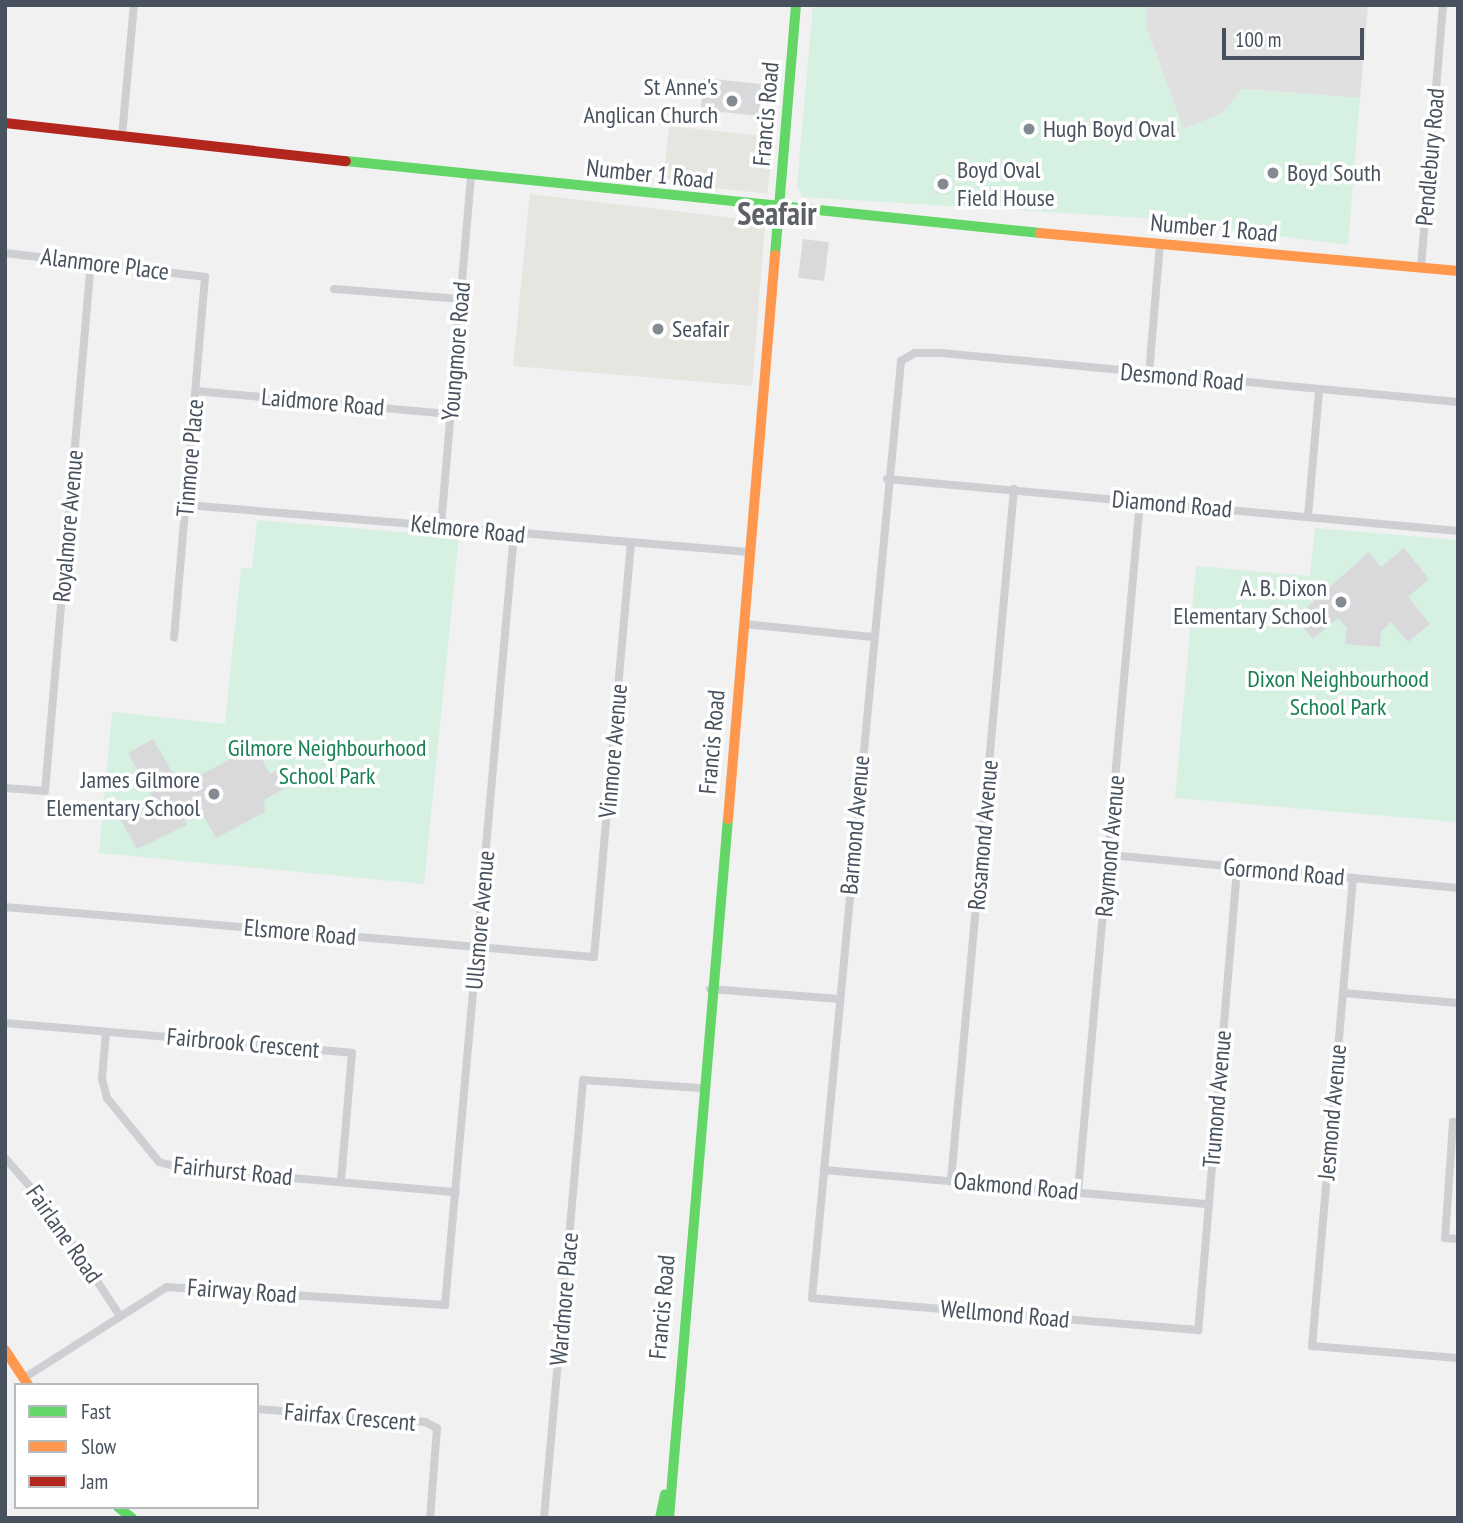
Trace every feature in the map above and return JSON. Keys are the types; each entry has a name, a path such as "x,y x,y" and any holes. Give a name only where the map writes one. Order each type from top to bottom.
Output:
{"street":[{"path":"122,136 134,5"},
{"name":"Francis Road","path":"669,1518 668,1482 701,1088 744,624 796,5"},
{"name":"Pendlebury Road","path":"1421,267 1443,5"},
{"name":"Number 1 Road","path":"5,123 780,209 1458,271"},
{"name":"Youngmore Road","path":"441,526 471,176"},
{"path":"1149,374 1160,244"},
{"name":"Alanmore Place","path":"5,253 91,261 205,277"},
{"name":"Royalmore Avenue","path":"5,788 45,791 91,261"},
{"name":"Tinmore Place","path":"174,638 205,277"},
{"path":"334,289 460,299"},
{"name":"Desmond Road","path":"907,356 941,353 1458,402"},
{"name":"Barmond Avenue","path":"812,1298 897,373 907,356"},
{"path":"1308,517 1318,390"},
{"name":"Laidmore Road","path":"196,391 450,414"},
{"name":"Diamond Road","path":"887,479 1458,531"},
{"name":"Rosamond Avenue","path":"951,1180 1014,489"},
{"name":"Raymond Avenue","path":"1078,1191 1140,501"},
{"name":"Kelmore Road","path":"186,505 749,552"},
{"name":"Ullsmore Avenue","path":"445,1305 514,534"},
{"name":"Vinmore Avenue","path":"594,957 631,544"},
{"path":"744,624 872,637"},
{"name":"Gormond Road","path":"1110,855 1458,888"},
{"name":"Trumond Avenue","path":"1198,1329 1237,869"},
{"name":"Jesmond Avenue","path":"1353,878 1312,1346 1458,1358"},
{"name":"Elsmore Road","path":"5,907 594,957"},
{"path":"710,989 840,999"},
{"path":"1343,993 1458,1003"},
{"name":"Fairbrook Crescent","path":"5,1023 352,1053 341,1182"},
{"name":"Fairhurst Road","path":"106,1032 102,1079 107,1097 159,1161 456,1192"},
{"name":"Wardmore Place","path":"544,1518 583,1080 701,1088"},
{"path":"1458,1122 1453,1122 1445,1238 1458,1239"},
{"name":"Fairlane Road","path":"5,1158 49,1208 118,1313"},
{"name":"Oakmond Road","path":"824,1170 1208,1204"},
{"name":"Fairway Road","path":"26,1381 118,1313 157,1290 185,1286 445,1305"},
{"name":"Wellmond Road","path":"812,1298 1198,1329"},
{"path":"5,1350 26,1381"},
{"name":"Fairfax Crescent","path":"259,1409 425,1422 437,1428 430,1518"},
{"name":"Francis Road","path":"660,1518 668,1482"}],"shaded area":[{"path":"1145,5 1368,5 1360,98 1243,89 1222,114 1183,129 1146,26"},
{"path":"669,126 773,137 767,194 663,183"},
{"path":"530,194 760,221 765,226 752,386 513,366"}],"green space":[{"path":"813,5 1145,5 1146,26 1183,129 1222,114 1242,89 1360,98 1348,245 1145,218 802,197 797,185"},
{"name":"Gilmore Neighbourhood School Park","path":"257,520 459,537 424,884 99,853 112,712 225,724 241,568 252,568"},
{"name":"Dixon Neighbourhood School Park","path":"1315,528 1458,540 1458,822 1175,798 1196,566 1310,576"}],"building":[{"name":"St Anne's Anglican Church","path":"704,78 763,84 759,116 701,110"},
{"name":"Boyd Oval Field House","path":"937,174 950,175 949,194 936,193"},
{"path":"803,239 829,242 824,281 798,278"},
{"name":"A. B. Dixon Elementary School","path":"1404,548 1429,579 1408,597 1430,624 1408,642 1391,622 1381,631 1380,647 1345,644 1347,628 1338,618 1313,639 1295,618 1369,552 1381,567"},
{"name":"James Gilmore Elementary School","path":"153,739 180,786 255,746 270,774 282,767 292,784 264,800 265,812 216,838 199,808 183,817 187,825 137,849 118,815 152,796 128,753"}],"traffic: fast":[{"path":"775,255 796,5"},
{"path":"346,161 1040,233"},
{"path":"669,1518 728,819"},
{"path":"660,1518 665,1495"},
{"path":"121,1509 132,1518"}],"traffic: slow":[{"path":"1040,233 1458,271"},
{"path":"728,819 775,255"},
{"path":"5,1350 27,1383"}],"traffic: jam":[{"path":"5,123 346,161"}],"place":[{"name":"St Anne's Anglican Church","path":"732,101"},
{"name":"Hugh Boyd Oval","path":"1029,129"},
{"name":"Boyd South","path":"1273,173"},
{"name":"Boyd Oval Field House","path":"943,184"},
{"name":"Seafair","path":"658,329"},
{"name":"A. B. Dixon Elementary School","path":"1341,602"},
{"name":"James Gilmore Elementary School","path":"214,794"}],"district":[{"name":"Seafair","path":"777,213"}]}
